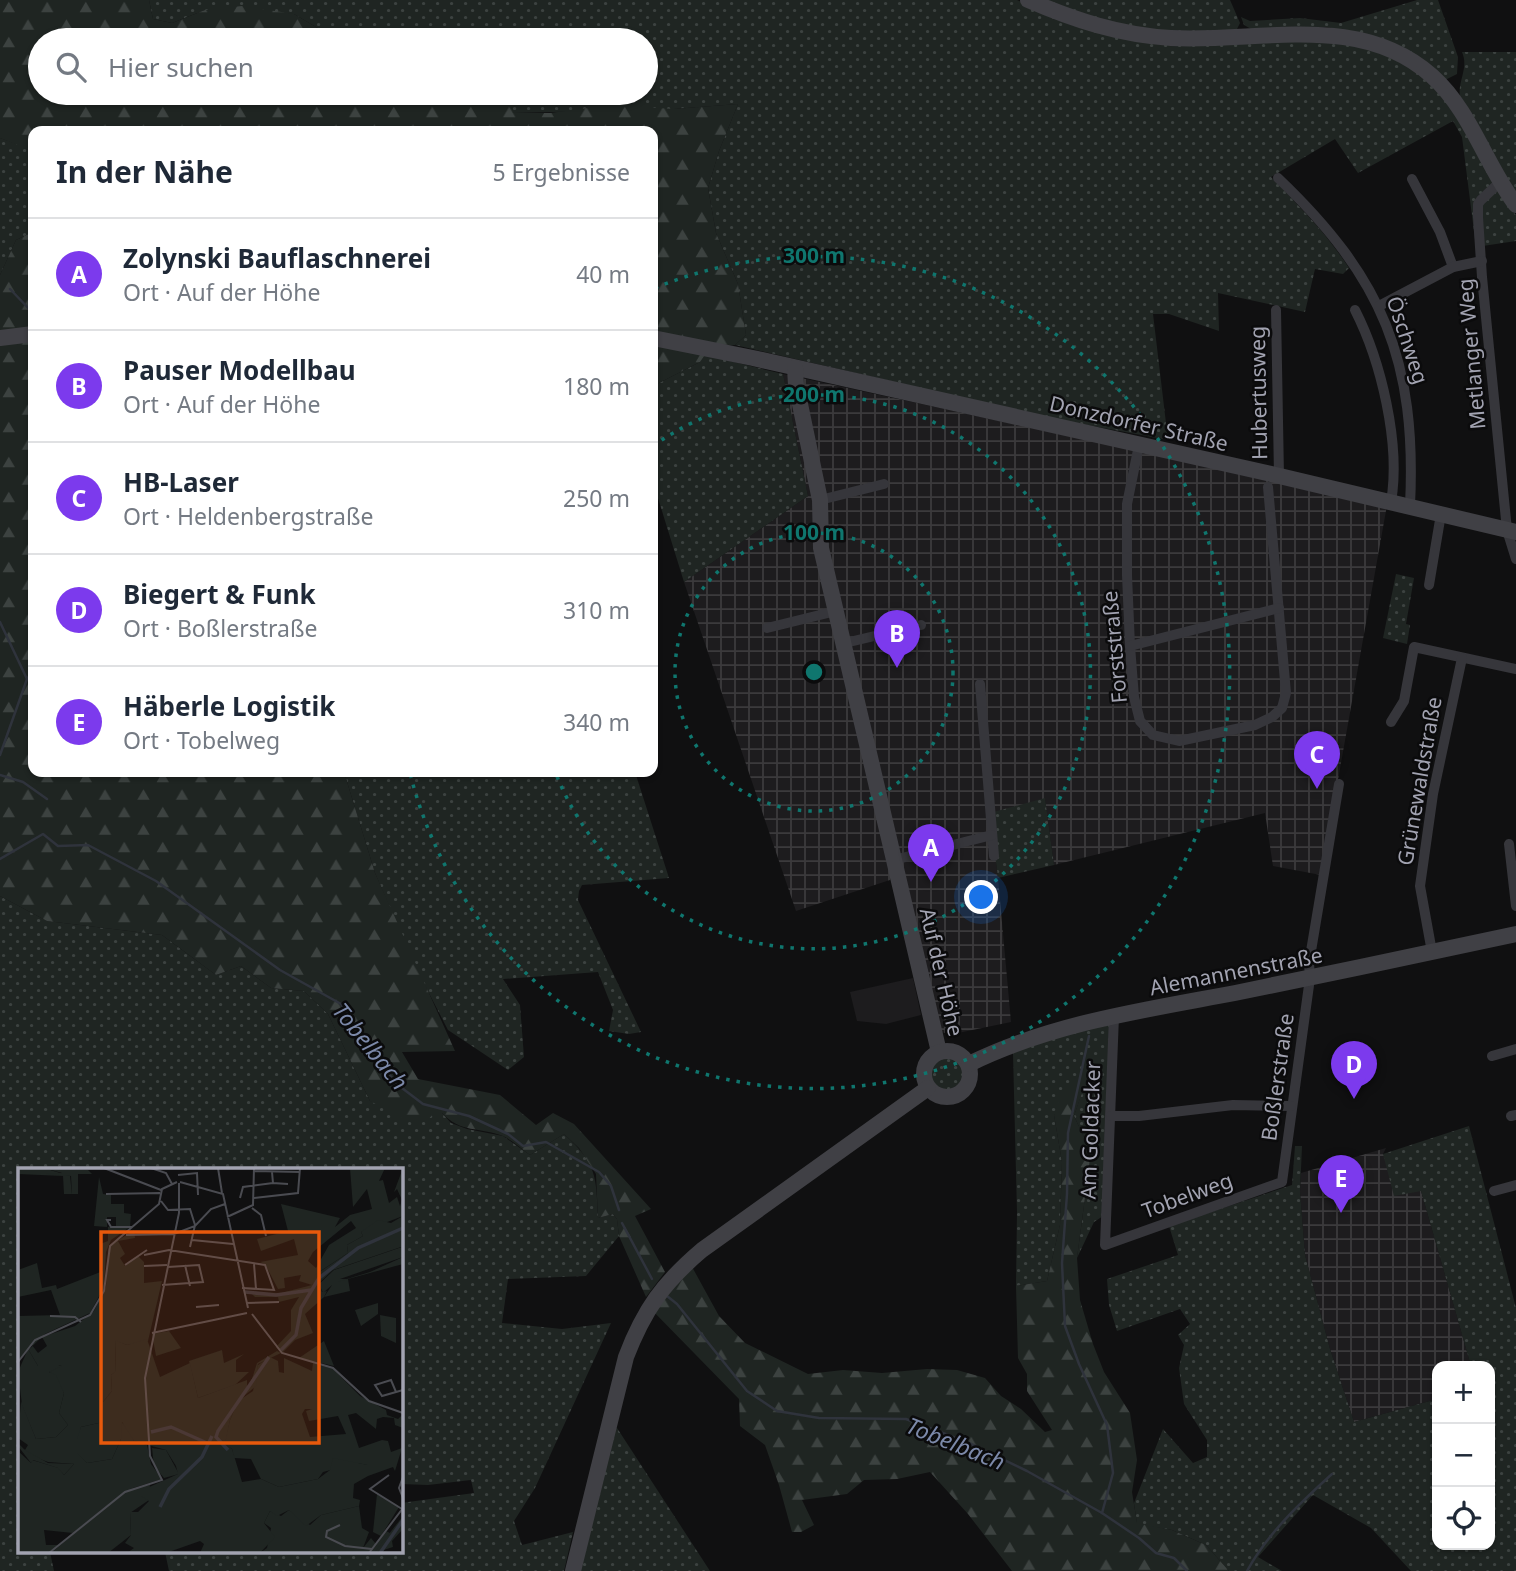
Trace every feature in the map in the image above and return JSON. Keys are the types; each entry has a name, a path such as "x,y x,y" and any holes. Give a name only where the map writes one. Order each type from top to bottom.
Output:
{"street":[{"path":"1028,0 1093,25 1147,36 1199,39 1308,34 1349,37 1384,47 1420,67 1446,90 1466,117 1499,183 1516,205"},
{"name":"Öschweg","path":"1278,178 1345,250 1379,306 1406,397 1410,424 1410,506"},
{"path":"1412,179 1440,232 1453,267"},
{"name":"Metlanger Weg","path":"1499,183 1478,204 1482,277 1516,559"},
{"path":"1379,306 1453,267 1482,261"},
{"name":"Hubertusweg","path":"1273,481 1276,310"},
{"path":"1354,310 1375,355 1386,402 1393,452 1391,502"},
{"path":"0,338 28,335"},
{"name":"Donzdorfer Straße","path":"658,339 1139,445 1273,481 1391,502 1512,531"},
{"name":"Auf der Höhe","path":"795,368 796,385 820,500 821,548 939,1052"},
{"name":"Forststraße","path":"1139,445 1127,504 1130,646 1140,720 1153,735 1179,741 1255,725 1272,717 1282,708 1286,693 1273,481"},
{"path":"820,500 884,484"},
{"path":"1429,585 1441,514"},
{"path":"1130,646 1279,608"},
{"path":"767,628 836,611"},
{"path":"845,643 921,625"},
{"path":"1391,722 1404,702 1414,647 1516,669"},
{"name":"Grünewaldstraße","path":"1432,952 1420,886 1433,794 1462,658"},
{"path":"979,684 994,856"},
{"name":"Boßlerstraße","path":"1282,1182 1310,978 1309,963 1339,784"},
{"path":"894,860 992,835"},
{"path":"1509,844 1516,906"},
{"name":"Alemannenstraße","path":"969,1064 1020,1042 1114,1016 1516,934"},
{"name":"Am Goldacker","path":"1105,1245 1114,1016"},
{"path":"1492,1056 1516,1049"},
{"path":"954,1051 963,1056 969,1064 971,1079 967,1088 959,1094 940,1096 928,1088 924,1078 925,1067 930,1058 939,1052 954,1051"},
{"path":"573,1571 626,1357 637,1329 662,1288 702,1250 928,1088"},
{"path":"1111,1116 1139,1116 1233,1105 1291,1106"},
{"name":"Tobelweg","path":"1105,1245 1282,1182"},
{"path":"1494,1191 1516,1185"}],"shaded area":[{"path":"783,374 1387,505 1321,875 1273,866 1265,813 1054,865 1045,799 990,814 1011,1022 953,1034 939,1032 902,876 796,911 684,582 808,496"},
{"path":"913,978 921,1015 886,1024 857,1021 850,992"},
{"path":"1386,1148 1383,1154 1421,1191 1470,1361 1432,1361 1432,1400 1354,1422 1330,1349 1305,1255 1301,1173"}],"green space":[{"path":"0,0 149,0 153,19 172,23 205,10 242,6 294,14 318,28 28,28 28,105 511,105 513,113 550,113 612,105 674,109 738,104 708,188 716,233 738,284 746,335 735,345 710,348 700,362 658,383 658,126 28,126 28,149 0,138"},
{"path":"149,0 1017,0 1074,26 1280,37 1370,46 1426,77 1460,117 1507,205 1516,215 1516,241 1476,247 1462,137 1453,121 1358,173 1335,139 1271,177 1322,232 1349,268 1343,274 1315,269 1305,312 1218,293 1219,331 1169,314 1153,314 1168,440 1050,418 735,345 746,335 738,284 716,233 708,188 738,104 674,109 512,113 511,105 658,105 658,28 318,28 294,14 205,10 172,23 153,19"},
{"path":"1042,0 1230,0 1240,23 1236,31 1181,33 1126,27"},
{"path":"1417,0 1438,0 1458,57 1457,74 1445,80 1350,31 1326,27 1253,30 1244,25 1241,17 1250,21 1300,18 1341,23"},
{"path":"1462,52 1516,52 1516,194 1460,96 1464,69"},
{"path":"0,138 28,148 28,234 16,240 0,275"},
{"path":"28,234 28,777 346,777 375,873 455,1051 402,1052 418,1079 500,1095 536,1125 553,1113 574,1124 651,1209 635,1216 665,1272 646,1297 619,1236 617,1219 613,1214 598,1218 596,1174 579,1148 564,1134 530,1155 503,1136 463,1127 442,1113 434,1113 426,1122 407,1121 370,1101 328,1014 304,991 271,988 241,966 216,975 162,935 47,921 0,896 0,275 16,240"},
{"path":"705,355 783,374 808,496 684,582 658,498 658,383 700,362"},
{"path":"1396,574 1414,578 1406,624 1410,625 1407,644 1383,638"},
{"path":"346,777 637,777 669,878 582,885 578,900 641,1032 629,1034 609,1031 613,1010 598,972 503,979 520,1005 524,1057 508,1070 448,1030 416,968 375,873"},
{"path":"1045,798 1054,865 998,878 990,813"},
{"path":"0,896 47,921 162,935 216,975 241,966 271,988 304,991 328,1014 370,1101 442,1113 451,1123 503,1136 530,1155 564,1134 589,1162 595,1180 598,1218 613,1214 617,1219 619,1236 586,1276 508,1279 502,1323 562,1329 611,1323 535,1488 514,1521 522,1545 573,1532 564,1571 169,1571 165,1554 402,1554 402,1503 474,1493 471,1480 428,1485 402,1484 402,1168 18,1168 18,1554 50,1554 54,1571 0,1571"},
{"path":"1110,1023 1103,1216 1094,1222 1077,1258 1091,1152 1074,1116 1088,1074 1054,1115 1062,1162 1060,1225 1047,1281 1016,1286 1013,1053 1017,1046"},
{"path":"948,1055 962,1060 967,1074 962,1088 948,1093 934,1088 929,1074 934,1060"},
{"path":"1089,1073 1074,1116 1091,1152 1077,1258 1080,1300 1104,1372 1130,1413 1137,1460 1132,1492 1137,1523 1172,1530 1206,1545 1229,1571 1012,1571 968,1514 930,1472 897,1479 864,1480 847,1494 802,1500 814,1525 801,1532 792,1532 765,1445 740,1426 739,1399 651,1309 691,1265 719,1316 745,1343 808,1374 843,1370 882,1373 927,1369 957,1370 985,1378 1001,1396 1021,1409 1045,1432 1052,1430 1027,1391 1027,1374 1018,1358 1016,1286 1047,1281 1060,1225 1062,1162 1054,1115 1065,1085"},
{"path":"1469,1126 1516,1308 1516,1571 1411,1571 1371,1528 1313,1495 1258,1557 1282,1571 1229,1571 1206,1545 1172,1530 1137,1524 1134,1503 1163,1429 1193,1463 1207,1457 1207,1440 1184,1404 1179,1368 1184,1345 1178,1335 1190,1324 1180,1309 1117,1331 1109,1305 1107,1279 1178,1255 1169,1226 1292,1185 1295,1146 1302,1146 1300,1192 1305,1255 1330,1349 1354,1422 1432,1400 1432,1550 1495,1550 1495,1361 1470,1361 1421,1191 1394,1196 1383,1154"},
{"path":"614,1427 617,1428 710,1571 579,1571"}],"waterway":[{"path":"10,289 28,308"},
{"path":"0,622 27,679"},
{"path":"0,755 28,678"},
{"name":"Tobelbach","path":"0,775 23,782 47,799"},
{"name":"Tobelbach","path":"0,859 43,834 58,846 88,845 156,881 280,970 341,1004 374,1056 398,1085 423,1104 469,1116 508,1134 523,1146 546,1142 599,1172 611,1186 619,1210"},
{"path":"1089,1036 1068,1133 1062,1263 1065,1326 1107,1425 1113,1473 1102,1513"},
{"name":"Tobelbach","path":"622,1223 652,1279"},
{"name":"Tobelbach","path":"667,1296 677,1304 747,1391 777,1411 819,1418 906,1419 969,1443 1027,1471 1102,1513 1156,1553 1174,1558 1187,1571"},
{"path":"1247,1571 1275,1531 1332,1474"}],"place":[{"name":"Pauser Modellbau","path":"897,668"},
{"name":"HB-Laser","path":"1317,789"},
{"name":"Zolynski Bauflaschnerei","path":"931,882"},
{"name":"Biegert & Funk","path":"1354,1099"},
{"name":"Häberle Logistik","path":"1341,1213"}]}
